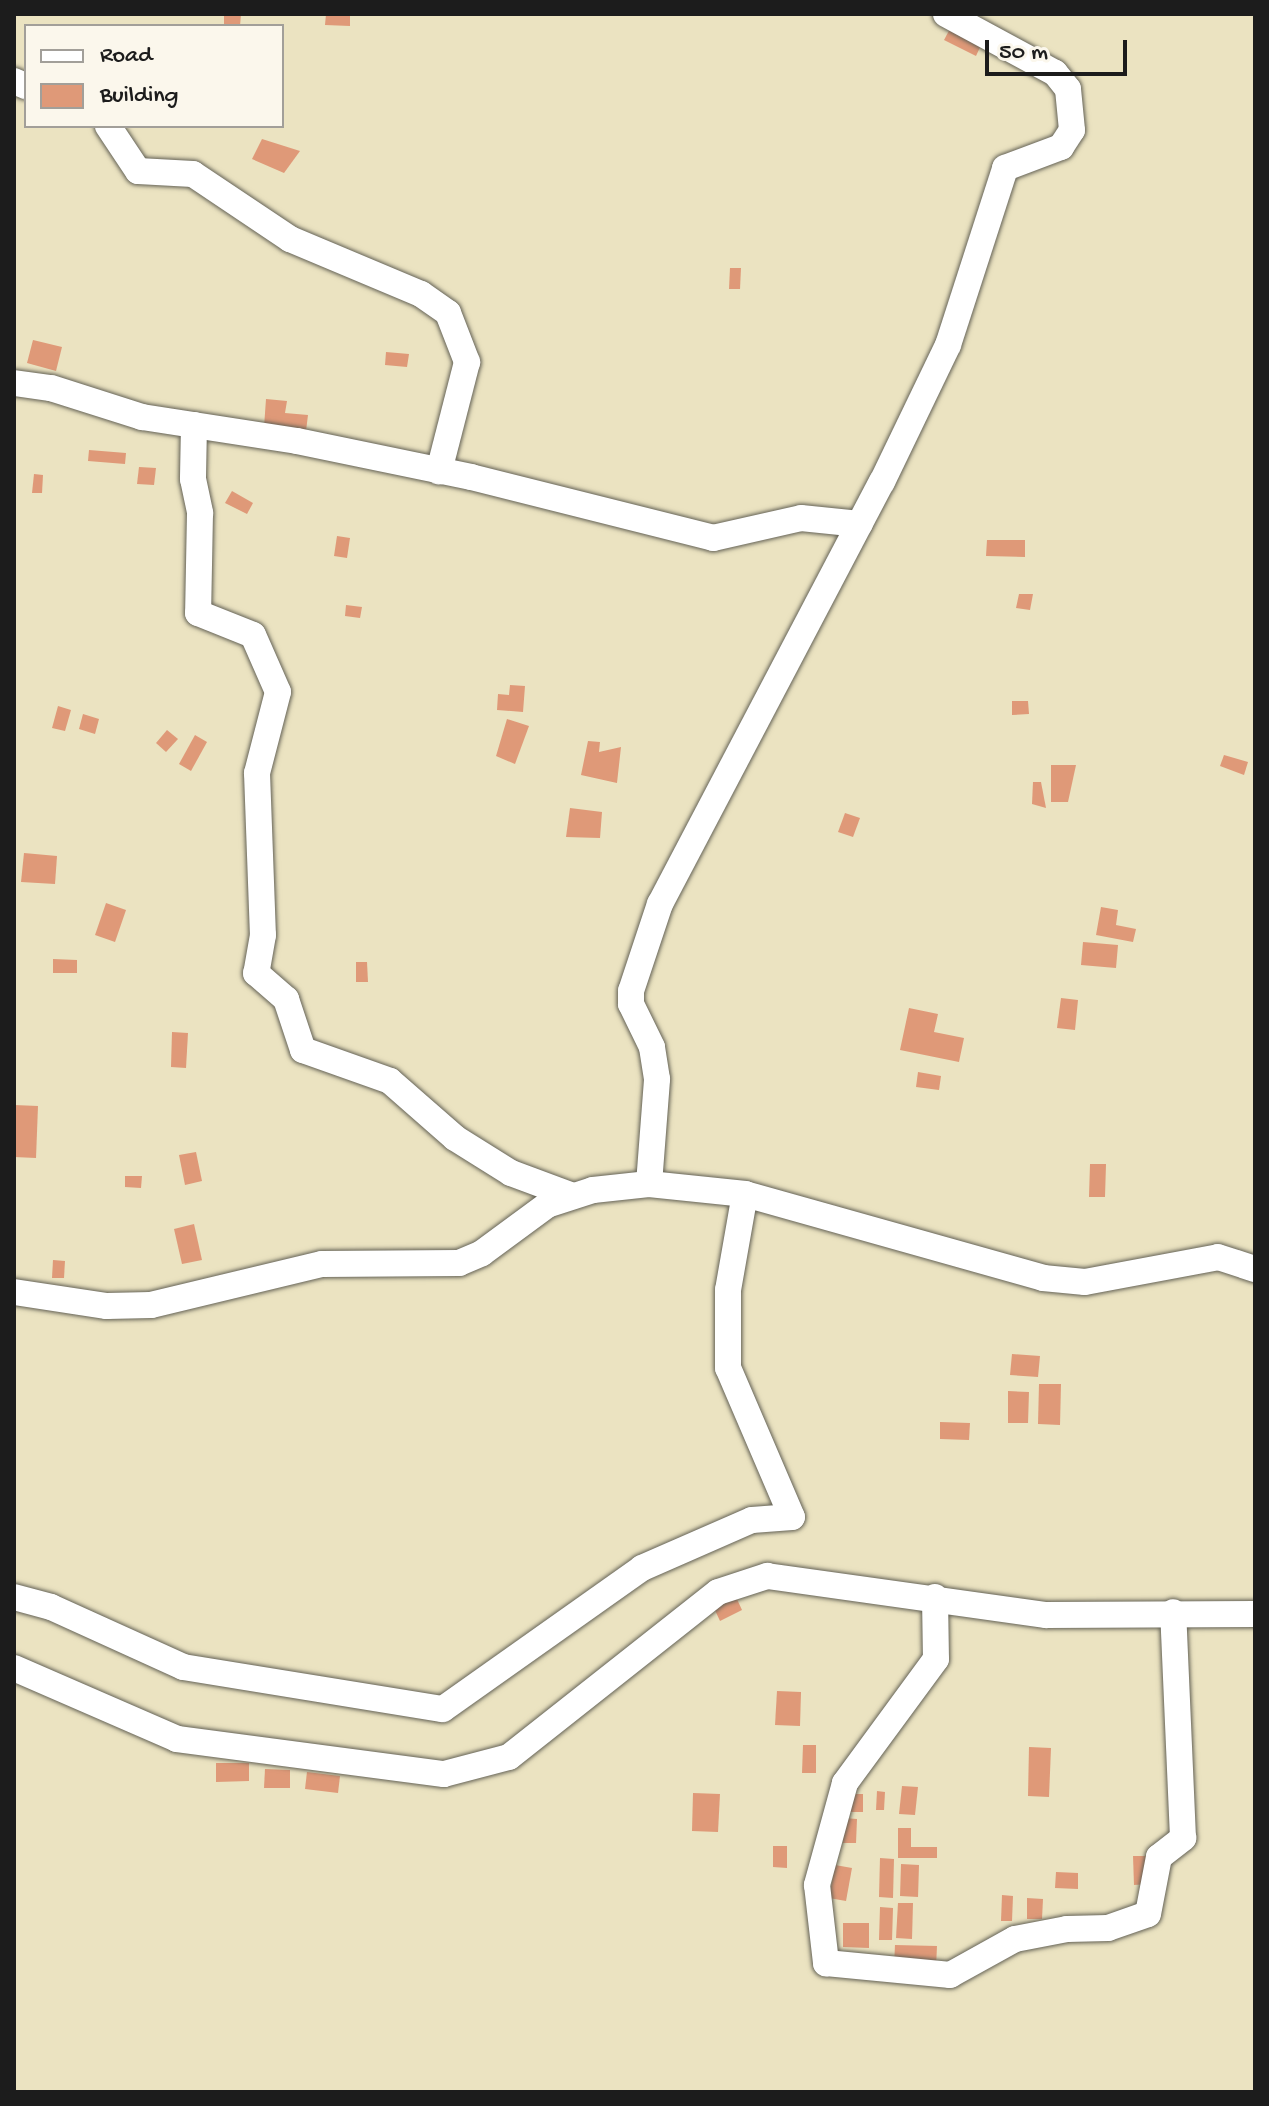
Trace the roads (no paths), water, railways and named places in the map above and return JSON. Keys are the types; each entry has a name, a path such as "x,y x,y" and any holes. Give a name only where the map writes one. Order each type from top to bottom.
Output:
{"street":[{"path":"649,1184 657,1079 652,1047 631,1004 636,977 660,904 696,828 860,524 948,345 1005,168 1061,147 1072,130 1068,89 1055,73 946,14"},
{"path":"109,128 138,171 193,174 290,239 406,287 448,313 467,362 439,471"},
{"path":"14,383 194,425 439,471 713,538 801,518 860,524"},
{"path":"194,425 193,479 200,513 198,613 253,635 278,692 257,773 263,935 256,973 286,999 303,1050 390,1081 455,1138 511,1173 573,1196"},
{"path":"14,1292 107,1306 151,1305 322,1264 459,1263 482,1253 547,1205 573,1196 649,1184 745,1194 1043,1278 1085,1282 1218,1257 1255,1269"},
{"path":"14,1597 51,1607 183,1667 443,1709 642,1568 752,1520 792,1517 728,1368 728,1290 745,1194"},
{"path":"14,1668 177,1739 444,1774 509,1757 718,1592 767,1576 935,1597 1046,1615 1255,1614"},
{"path":"935,1597 936,1659 845,1783 817,1885 826,1963 950,1975 1015,1939 1067,1929 1108,1928 1148,1914 1159,1857 1183,1838 1173,1612"}]}
